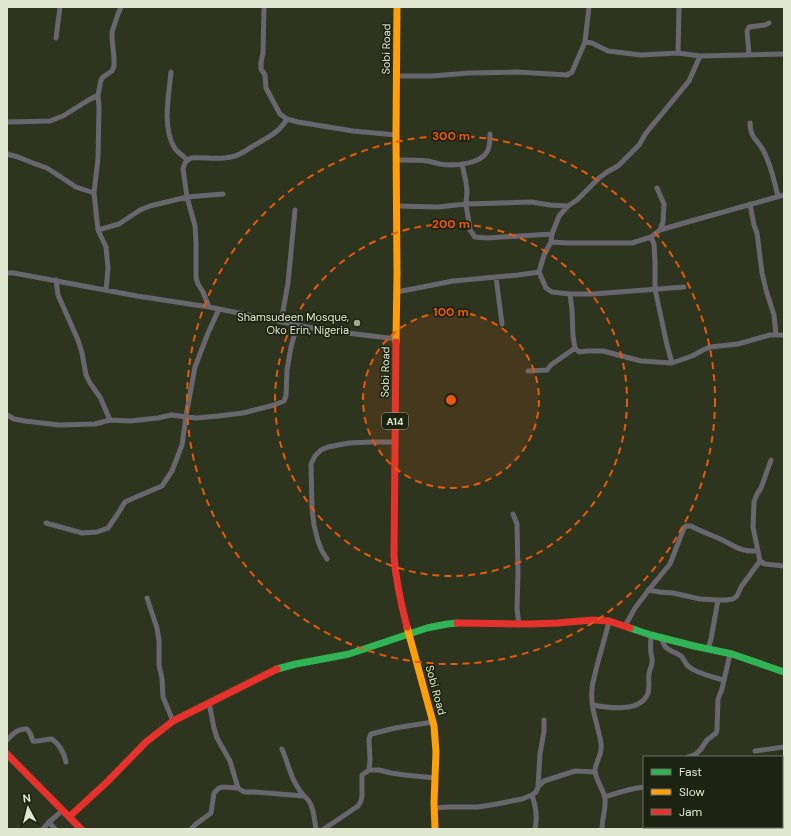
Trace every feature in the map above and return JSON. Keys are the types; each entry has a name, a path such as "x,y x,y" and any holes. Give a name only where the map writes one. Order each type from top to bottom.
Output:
{"main road":[{"name":"Sobi Road","path":"397,7 397,292 394,557 400,600 433,722 436,745 434,808 435,829"},
{"path":"69,817 107,782 146,742 173,721 274,670 296,664 349,654 427,628 460,623 519,625 593,620 609,621 662,638 730,654 784,672"},
{"path":"7,754 81,829"}],"street":[{"path":"56,38 60,7"},
{"path":"106,290 108,268 106,247 98,230 94,193 98,158 98,95 101,80 112,70 114,66 112,38 121,7"},
{"path":"264,7 263,53 261,69 265,75 266,88 280,114 286,119 352,131 396,135"},
{"path":"396,76 432,76 509,72 567,75 572,72 585,42 589,7"},
{"path":"678,53 679,7"},
{"path":"749,54 747,31 749,27 769,23"},
{"path":"585,42 592,43 608,51 641,55 678,53 700,56 784,54"},
{"path":"684,287 593,294 570,294 552,292 546,288 539,272 544,256 551,242 552,234 559,216 599,178 618,166 639,145 646,133 689,80 700,56"},
{"path":"171,72 167,125 174,148 188,160"},
{"path":"7,122 50,121 63,116 98,95"},
{"path":"209,307 196,278 195,226 187,197 183,169 185,163 191,158 216,159 233,157 245,152 265,140 284,123 286,119"},
{"path":"750,123 752,136 763,150 771,169 778,196"},
{"path":"396,160 428,161 441,164 462,164 471,162 483,157 487,152 490,134"},
{"path":"7,154 18,156 47,168 76,187 94,193"},
{"path":"462,164 467,191 466,204 470,230 475,237 486,238 552,234"},
{"path":"657,188 664,204 664,217 660,230"},
{"path":"98,230 119,224 140,210 150,206 187,197 223,194"},
{"path":"551,242 632,243 651,237 660,230 784,195"},
{"path":"396,206 438,207 466,204 530,202 568,206"},
{"path":"750,204 754,225 758,233 762,273 774,315 776,335"},
{"path":"281,322 288,283 295,210"},
{"path":"651,237 654,244 655,289 666,345 672,363"},
{"path":"397,292 453,282 539,272"},
{"path":"7,273 56,280 138,296 209,307 322,330 396,339"},
{"path":"496,277 502,324"},
{"path":"56,280 58,295 78,340 86,375 100,397 110,420"},
{"path":"570,294 573,336 575,348 579,352 603,351 641,361 672,363 692,356 710,347 738,344 765,337 784,335"},
{"path":"46,523 82,533 97,532 108,528 125,502 162,486 172,471 182,444 195,367 219,309"},
{"path":"7,415 14,419 25,421 59,424 95,424 110,420 130,421 171,415 196,418 243,414 274,405 284,401 286,396 291,347 297,325"},
{"path":"528,371 547,370 575,348"},
{"path":"327,559 318,541 312,513 311,464 315,456 321,450 328,447 349,444 395,442"},
{"path":"771,460 761,488 754,502 753,527 760,560 765,564 784,566"},
{"path":"513,514 518,524 517,609 519,625"},
{"path":"626,626 635,608 670,564 686,526 691,526 737,548 746,551 757,551"},
{"path":"648,590 718,600 733,599 737,596 741,587 760,560"},
{"path":"147,598 157,628 159,640 159,665 162,679 163,697 173,721"},
{"path":"708,649 718,600"},
{"path":"602,829 605,797 596,776 595,768 602,748 593,713 592,688 609,621"},
{"path":"593,705 619,708 636,706 644,699 650,686 649,674 652,660 652,635"},
{"path":"662,638 663,644 666,648 682,657 690,668 723,680"},
{"path":"691,756 696,754 707,740 716,733 718,699 730,654"},
{"path":"209,702 214,728 230,761 238,788"},
{"path":"538,787 544,720"},
{"path":"369,770 369,739 371,734 409,725 433,722"},
{"path":"7,740 17,731 24,729 30,733 33,741 37,742 43,739 52,738 65,754 66,762"},
{"path":"755,751 784,747"},
{"path":"282,749 293,779 299,790 308,799 313,810 316,829"},
{"path":"324,829 358,806 362,796 362,775 369,770 379,770 398,774 435,778"},
{"path":"434,808 478,807 522,799 536,792 538,787 544,781 575,771 595,772"},
{"path":"191,829 211,813 214,793 222,787 238,788 244,792 304,796"},
{"path":"605,797 643,787"},
{"path":"532,795 537,813 535,829"},
{"path":"43,829 62,811"},
{"path":"49,822 55,829"}],"traffic: fast":[{"path":"277,669 349,654 427,628 457,623"},
{"path":"630,628 694,646 732,654 784,672"}],"traffic: slow":[{"path":"396,342 397,7"},
{"path":"407,627 434,726 436,752 434,803 435,829"}],"traffic: jam":[{"path":"396,342 394,557 399,592 407,627"},
{"path":"457,623 530,624 593,620 609,621 630,628"},
{"path":"69,817 107,782 146,742 173,721 277,669"},
{"path":"7,754 81,829"}],"place":[{"name":"Shamsudeen Mosque, Oko Erin, Nigeria","path":"357,323"}]}
